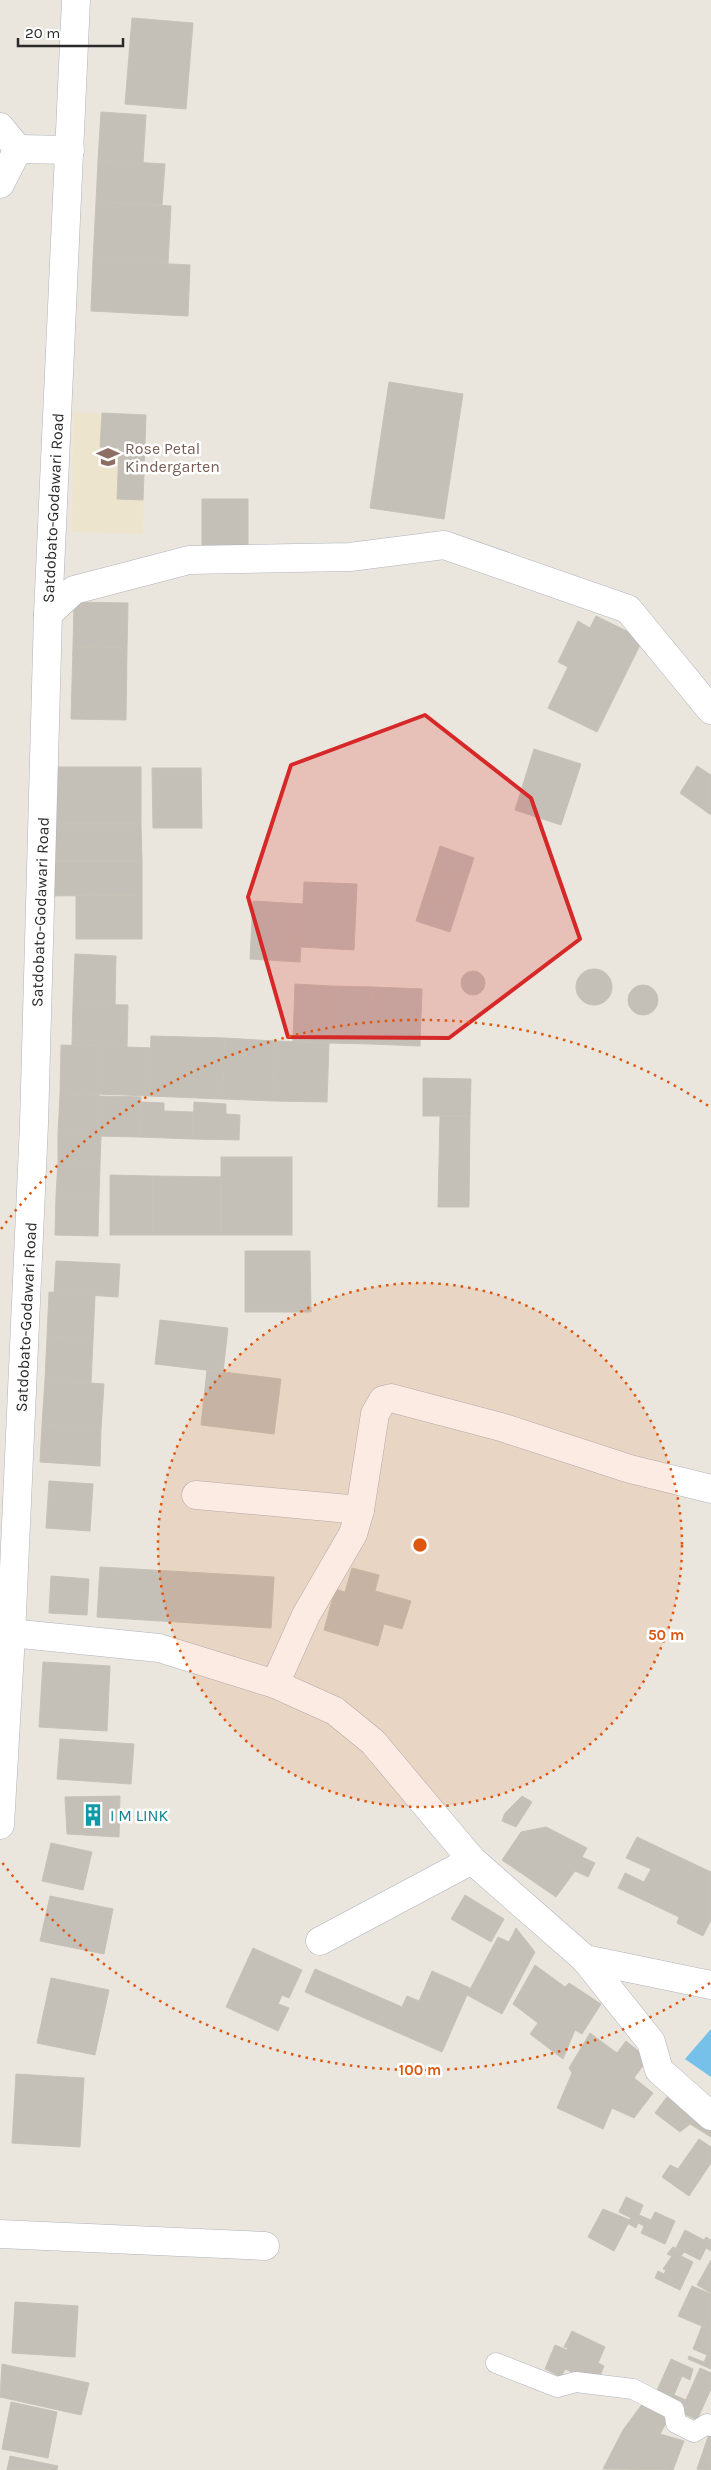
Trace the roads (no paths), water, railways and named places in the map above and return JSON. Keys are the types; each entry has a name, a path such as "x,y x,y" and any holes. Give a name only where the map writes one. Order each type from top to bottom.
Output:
{"street":[{"name":"Satdobato-Godawari Road","path":"0,1825 6,1633 35,1114 48,614 76,0"},
{"path":"0,127 18,149 70,150"},
{"path":"0,184 18,149"},
{"path":"48,614 74,590 189,560 350,557 444,546 628,609 711,710"},
{"path":"275,1684 306,1615 353,1534 360,1510 375,1414 383,1400 391,1398 501,1427 630,1469 711,1489"},
{"path":"196,1495 360,1510"},
{"path":"6,1633 159,1648 275,1684 335,1711 373,1742 472,1860 585,1959 651,2042 659,2070 711,2116"},
{"path":"320,1941 472,1860"},
{"path":"585,1959 711,1984"},
{"path":"0,2234 266,2246"}],"lane":[{"path":"496,2363 557,2387 576,2382 633,2389 674,2410 676,2423 694,2432 707,2424 711,2426"}],"water":[{"path":"711,2029 711,2077 685,2059"}],"place":[{"name":"Rose Petal Kindergarten","path":"108,457"},
{"name":"I M LINK","path":"93,1815"}]}
